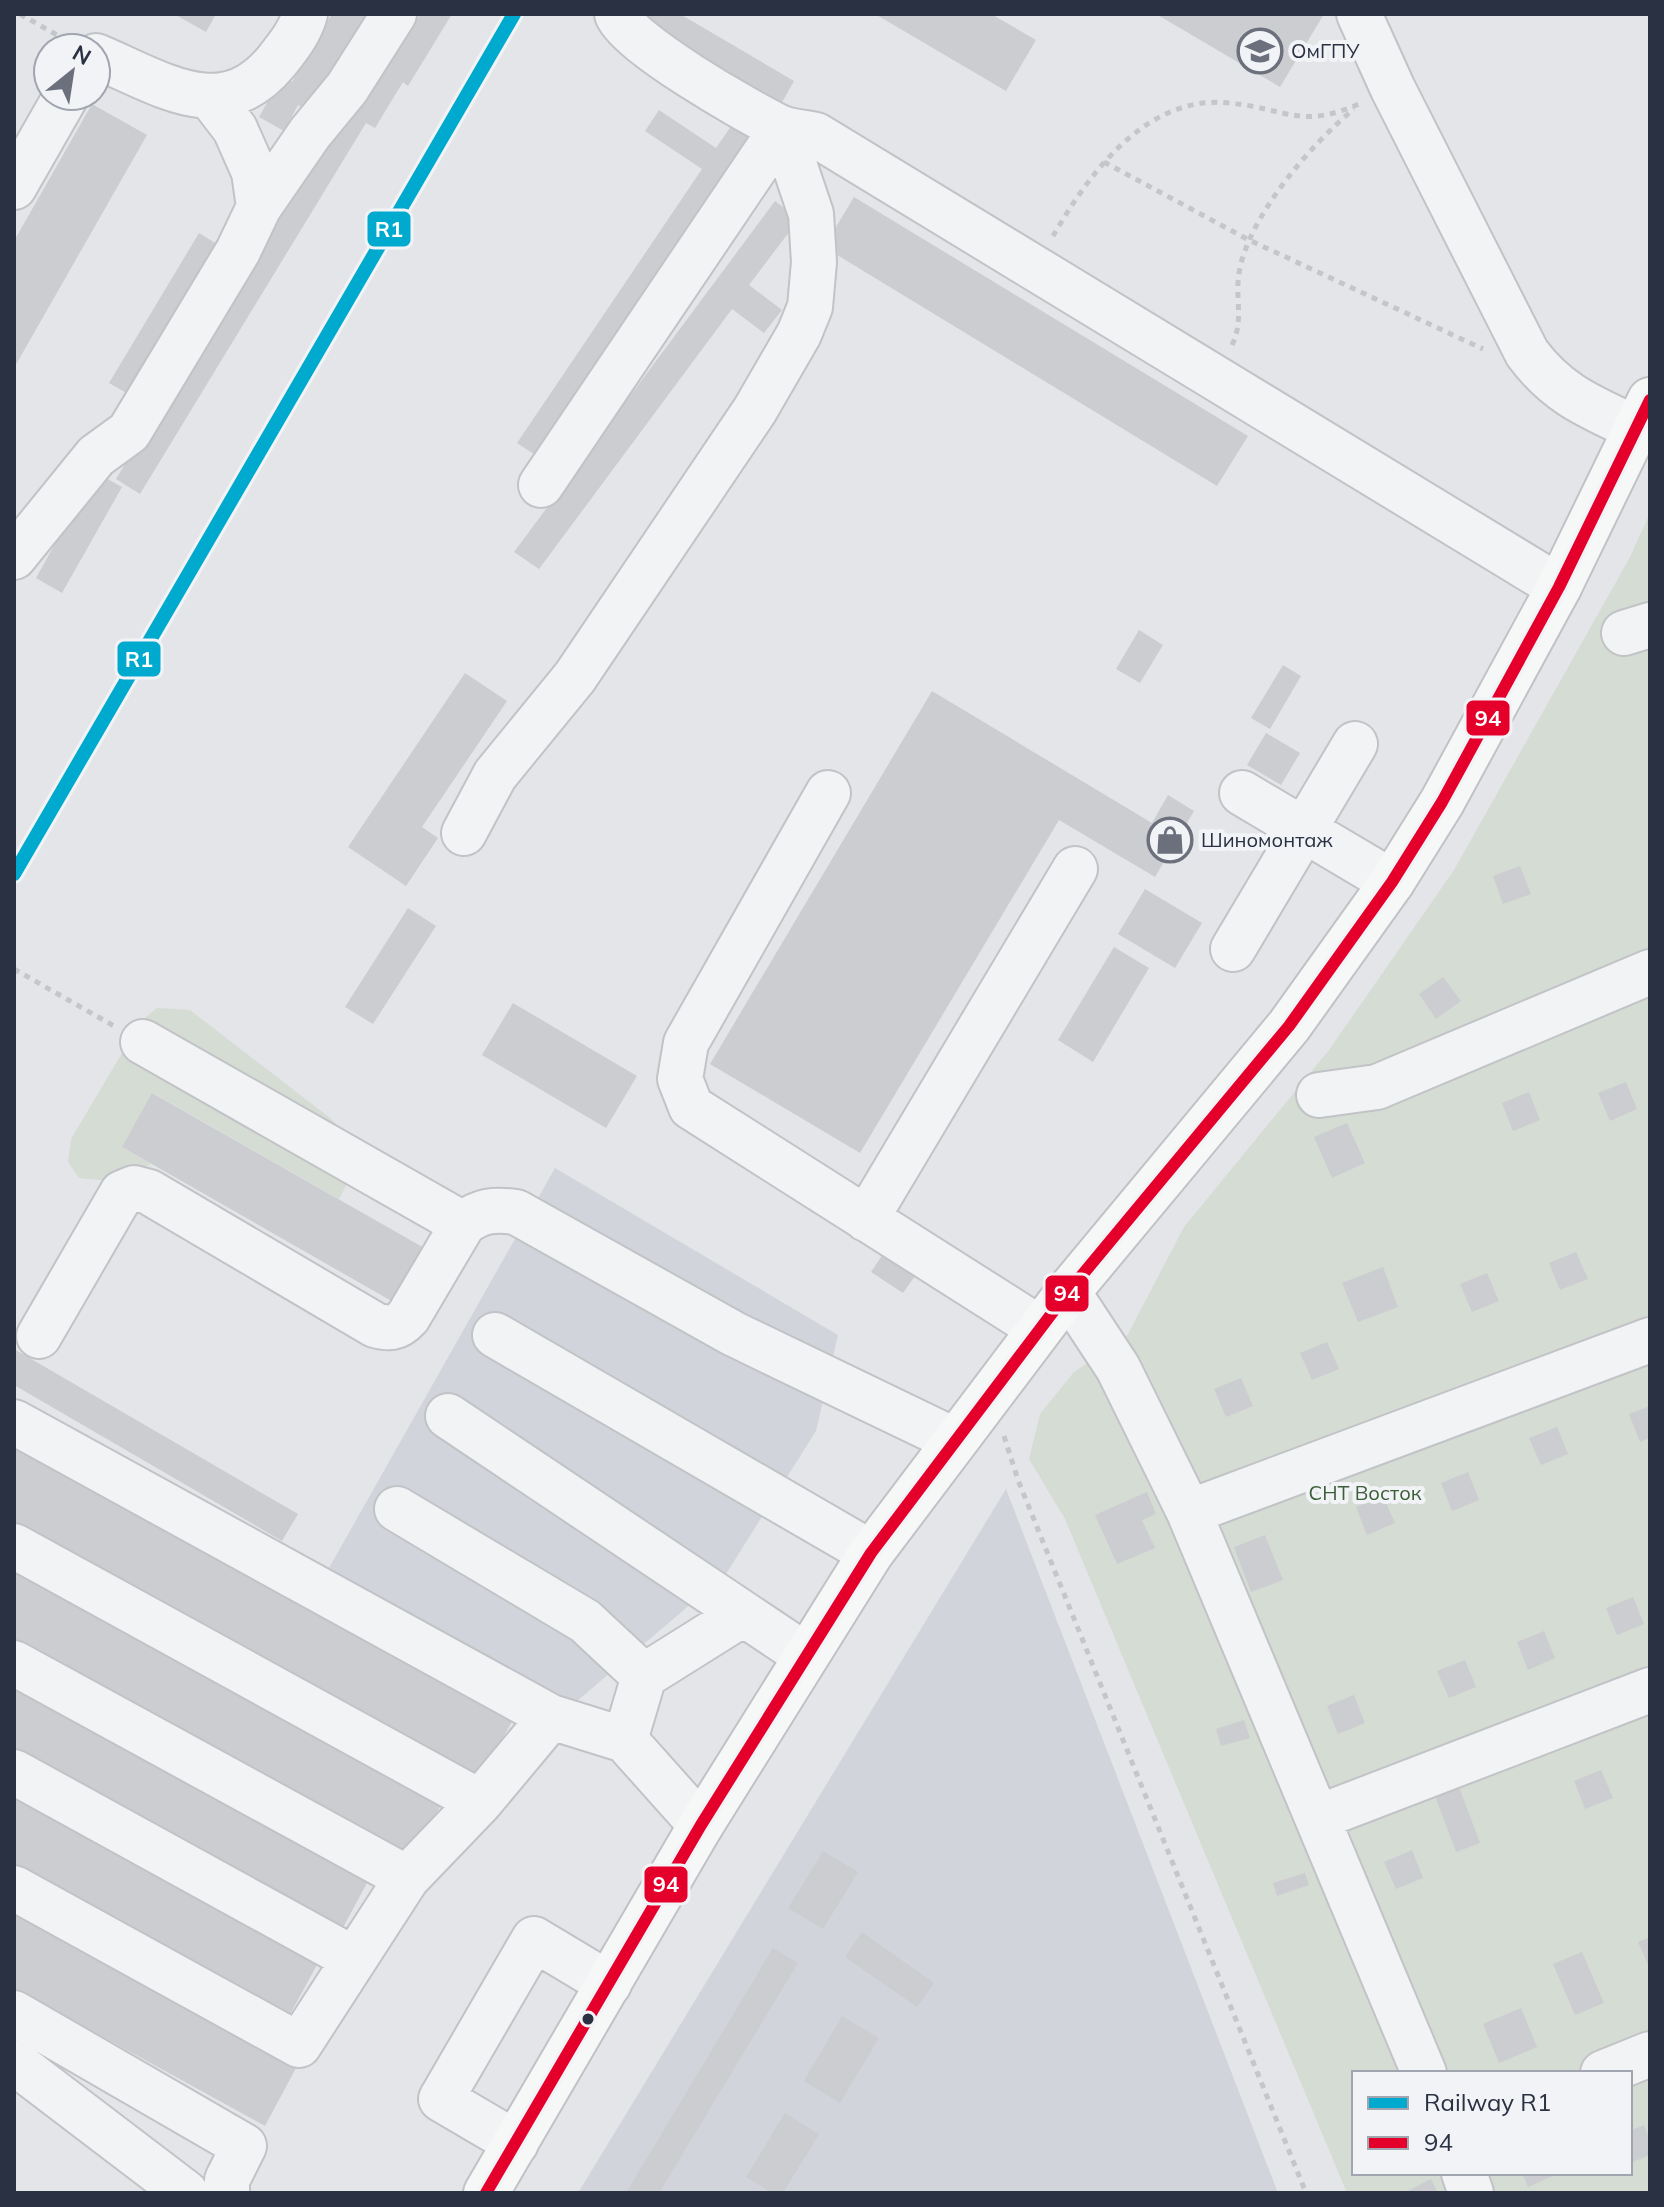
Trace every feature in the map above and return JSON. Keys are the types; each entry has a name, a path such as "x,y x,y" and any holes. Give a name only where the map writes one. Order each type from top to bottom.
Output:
{"main road":[{"path":"486,2193 701,1825 871,1553 1039,1328 1289,1026 1392,882 1442,802 1559,587 1643,414"}],"lane":[{"path":"233,105 291,43 305,14"},
{"path":"14,557 96,456 129,432 238,251 259,207 310,133 347,88 394,14"},
{"path":"617,14 633,38 782,128 816,135 1559,587"},
{"path":"1359,14 1377,96 1527,353 1545,378 1566,395 1643,414"},
{"path":"112,60 233,105"},
{"path":"233,105 254,172 259,207"},
{"path":"14,187 57,112"},
{"path":"541,485 782,128"},
{"path":"464,833 495,775 575,677 755,410 799,334 810,307 814,262 811,214 782,128"},
{"path":"1233,949 1355,744"},
{"path":"828,793 686,1043 680,1079 691,1107 1039,1328"},
{"path":"1242,793 1392,882"},
{"path":"866,1219 1075,869"},
{"path":"1319,1095 1377,1087 1650,972"},
{"path":"143,1042 463,1224"},
{"path":"39,1336 122,1193 134,1188 149,1192 375,1325 387,1328 399,1326 408,1317 463,1224 474,1214 495,1209 516,1212 734,1334 954,1440"},
{"path":"1068,1292 1118,1368 1189,1512 1423,2071"},
{"path":"495,1335 871,1553"},
{"path":"1189,1512 1650,1340"},
{"path":"448,1416 805,1655"},
{"path":"14,1423 551,1717 625,1740 701,1825"},
{"path":"397,1509 585,1621 644,1676"},
{"path":"14,1546 480,1802"},
{"path":"625,1740 644,1676 743,1614"},
{"path":"14,1663 407,1878"},
{"path":"1319,1817 1650,1690"},
{"path":"14,1888 299,2045 407,1878 480,1802 551,1717"},
{"path":"14,1772 354,1959"},
{"path":"516,2143 441,2099 534,1939 609,1984"},
{"path":"14,2013 244,2146 227,2180 227,2193"},
{"path":"1608,2071 1650,2054"},
{"path":"14,2062 186,2193"}],"path":[{"path":"20,14 52,32"},
{"path":"1060,224 1104,162 1136,130 1174,109 1228,103 1301,119 1331,117 1377,96"},
{"path":"1239,331 1238,275 1247,239 1309,152 1377,96"},
{"path":"1104,162 1247,239 1488,351"},
{"path":"14,969 143,1042"},
{"path":"990,1393 1018,1480 1306,2193"}],"shaded area":[{"path":"555,1168 838,1335 816,1431 726,1574 563,1713 329,1568"},
{"path":"1006,1489 1278,2193 578,2193"}],"green space":[{"name":"СНТ Восток","path":"1650,513 1650,2193 1347,2193 1065,1519 1029,1459 1040,1414 1074,1372 1127,1336 1184,1227 1329,1050 1454,870 1629,559"},
{"path":"157,1008 190,1010 330,1118 352,1140 351,1177 339,1199 153,1093 122,1147 151,1164 112,1181 79,1178 68,1162 71,1139 141,1021"}],"building":[{"path":"174,14 216,14 206,32"},
{"path":"332,14 369,14 312,113 298,105 284,131 259,117 272,94 278,74 292,82"},
{"path":"420,14 452,14 408,86 403,82 375,128 366,123 140,494 116,479 342,108 380,68 385,72"},
{"path":"649,14 680,14 794,81 781,104 644,23"},
{"path":"875,14 991,14 1036,40 1006,91"},
{"name":"ОмГПУ","path":"1156,14 1324,14 1280,87"},
{"path":"659,110 716,148 736,119 761,136 543,460 517,443 702,169 645,131"},
{"path":"87,112 106,112 147,135 14,368 14,241"},
{"path":"854,197 1248,436 1217,486 824,247"},
{"path":"775,201 799,219 749,285 782,310 764,333 732,309 539,569 514,552"},
{"path":"199,233 220,246 130,395 109,383"},
{"path":"95,472 122,487 62,593 36,578"},
{"path":"1139,630 1163,645 1140,683 1116,669"},
{"path":"1283,665 1301,676 1270,729 1251,718"},
{"path":"465,673 507,701 422,827 438,838 406,886 348,847"},
{"path":"932,691 1152,823 1168,795 1194,811 1155,877 1059,820 860,1153 710,1064"},
{"path":"1266,733 1300,753 1281,785 1247,765"},
{"path":"1520,866 1531,894 1503,904 1493,876"},
{"path":"1145,889 1202,923 1175,968 1118,934"},
{"path":"408,908 436,926 373,1024 345,1007"},
{"path":"1114,947 1149,968 1093,1062 1058,1040"},
{"path":"1443,977 1461,1001 1436,1019 1419,994"},
{"path":"513,1003 637,1076 606,1128 482,1055"},
{"path":"1626,1082 1637,1109 1610,1121 1598,1093"},
{"path":"1529,1092 1540,1120 1513,1131 1502,1103"},
{"path":"152,1093 426,1249 395,1303 122,1147"},
{"path":"1347,1123 1365,1163 1332,1178 1314,1137"},
{"path":"1576,1252 1588,1279 1560,1290 1549,1263"},
{"path":"883,1254 915,1276 903,1293 871,1272"},
{"path":"1383,1267 1398,1307 1358,1322 1342,1283"},
{"path":"1487,1273 1499,1301 1472,1312 1460,1284"},
{"path":"1327,1342 1339,1369 1312,1380 1300,1353"},
{"path":"14,1349 298,1514 282,1541 14,1385"},
{"path":"1241,1378 1253,1406 1226,1417 1214,1389"},
{"path":"1650,1406 1650,1438 1640,1442 1629,1414"},
{"path":"1557,1427 1568,1454 1541,1465 1529,1438"},
{"path":"14,1443 514,1718 480,1779 14,1523"},
{"path":"1468,1472 1479,1500 1452,1511 1441,1483"},
{"path":"1147,1492 1156,1514 1142,1520 1155,1548 1117,1564 1095,1515"},
{"path":"1383,1496 1395,1523 1367,1535 1356,1507"},
{"path":"1265,1535 1283,1580 1251,1592 1234,1547"},
{"path":"14,1571 441,1805 411,1859 14,1641"},
{"path":"1633,1597 1644,1624 1617,1635 1606,1608"},
{"path":"1544,1631 1555,1658 1528,1670 1517,1642"},
{"path":"1465,1660 1476,1687 1449,1698 1437,1671"},
{"path":"14,1689 367,1883 340,1933 14,1754"},
{"path":"1354,1695 1365,1723 1338,1734 1327,1706"},
{"path":"1244,1720 1250,1738 1221,1746 1216,1729"},
{"path":"1601,1770 1613,1798 1585,1809 1574,1781"},
{"path":"1455,1776 1480,1843 1456,1852 1431,1785"},
{"path":"14,1796 318,1963 288,2018 14,1867"},
{"path":"1412,1850 1423,1878 1396,1889 1384,1862"},
{"path":"823,1851 858,1872 823,1929 788,1908"},
{"path":"1305,1873 1309,1885 1277,1896 1273,1883"},
{"path":"14,1914 296,2068 265,2126 14,1988"},
{"path":"862,1932 934,1983 917,2007 845,1957"},
{"path":"1650,1937 1650,1969 1638,1942"},
{"path":"773,1948 798,1963 659,2193 626,2193"},
{"path":"1582,1952 1604,2003 1575,2015 1553,1964"},
{"path":"1521,2008 1537,2047 1499,2063 1483,2024"},
{"path":"842,2016 879,2038 840,2103 804,2081"},
{"path":"785,2113 819,2134 783,2193 772,2193 746,2177"},
{"path":"1644,2125 1650,2141 1650,2155 1632,2162 1632,2130"},
{"path":"1523,2175 1555,2175 1528,2187"},
{"path":"1431,2179 1438,2193 1404,2193"}],"rail line":[{"name":"R1","path":"14,874 514,14"}],"transit line":[{"name":"94","path":"486,2193 701,1825 871,1553 1068,1292 1289,1026 1392,882 1442,802 1559,587 1650,400"}],"place":[{"name":"ОмГПУ","path":"1260,51"},
{"name":"Шиномонтаж","path":"1170,840"}]}
